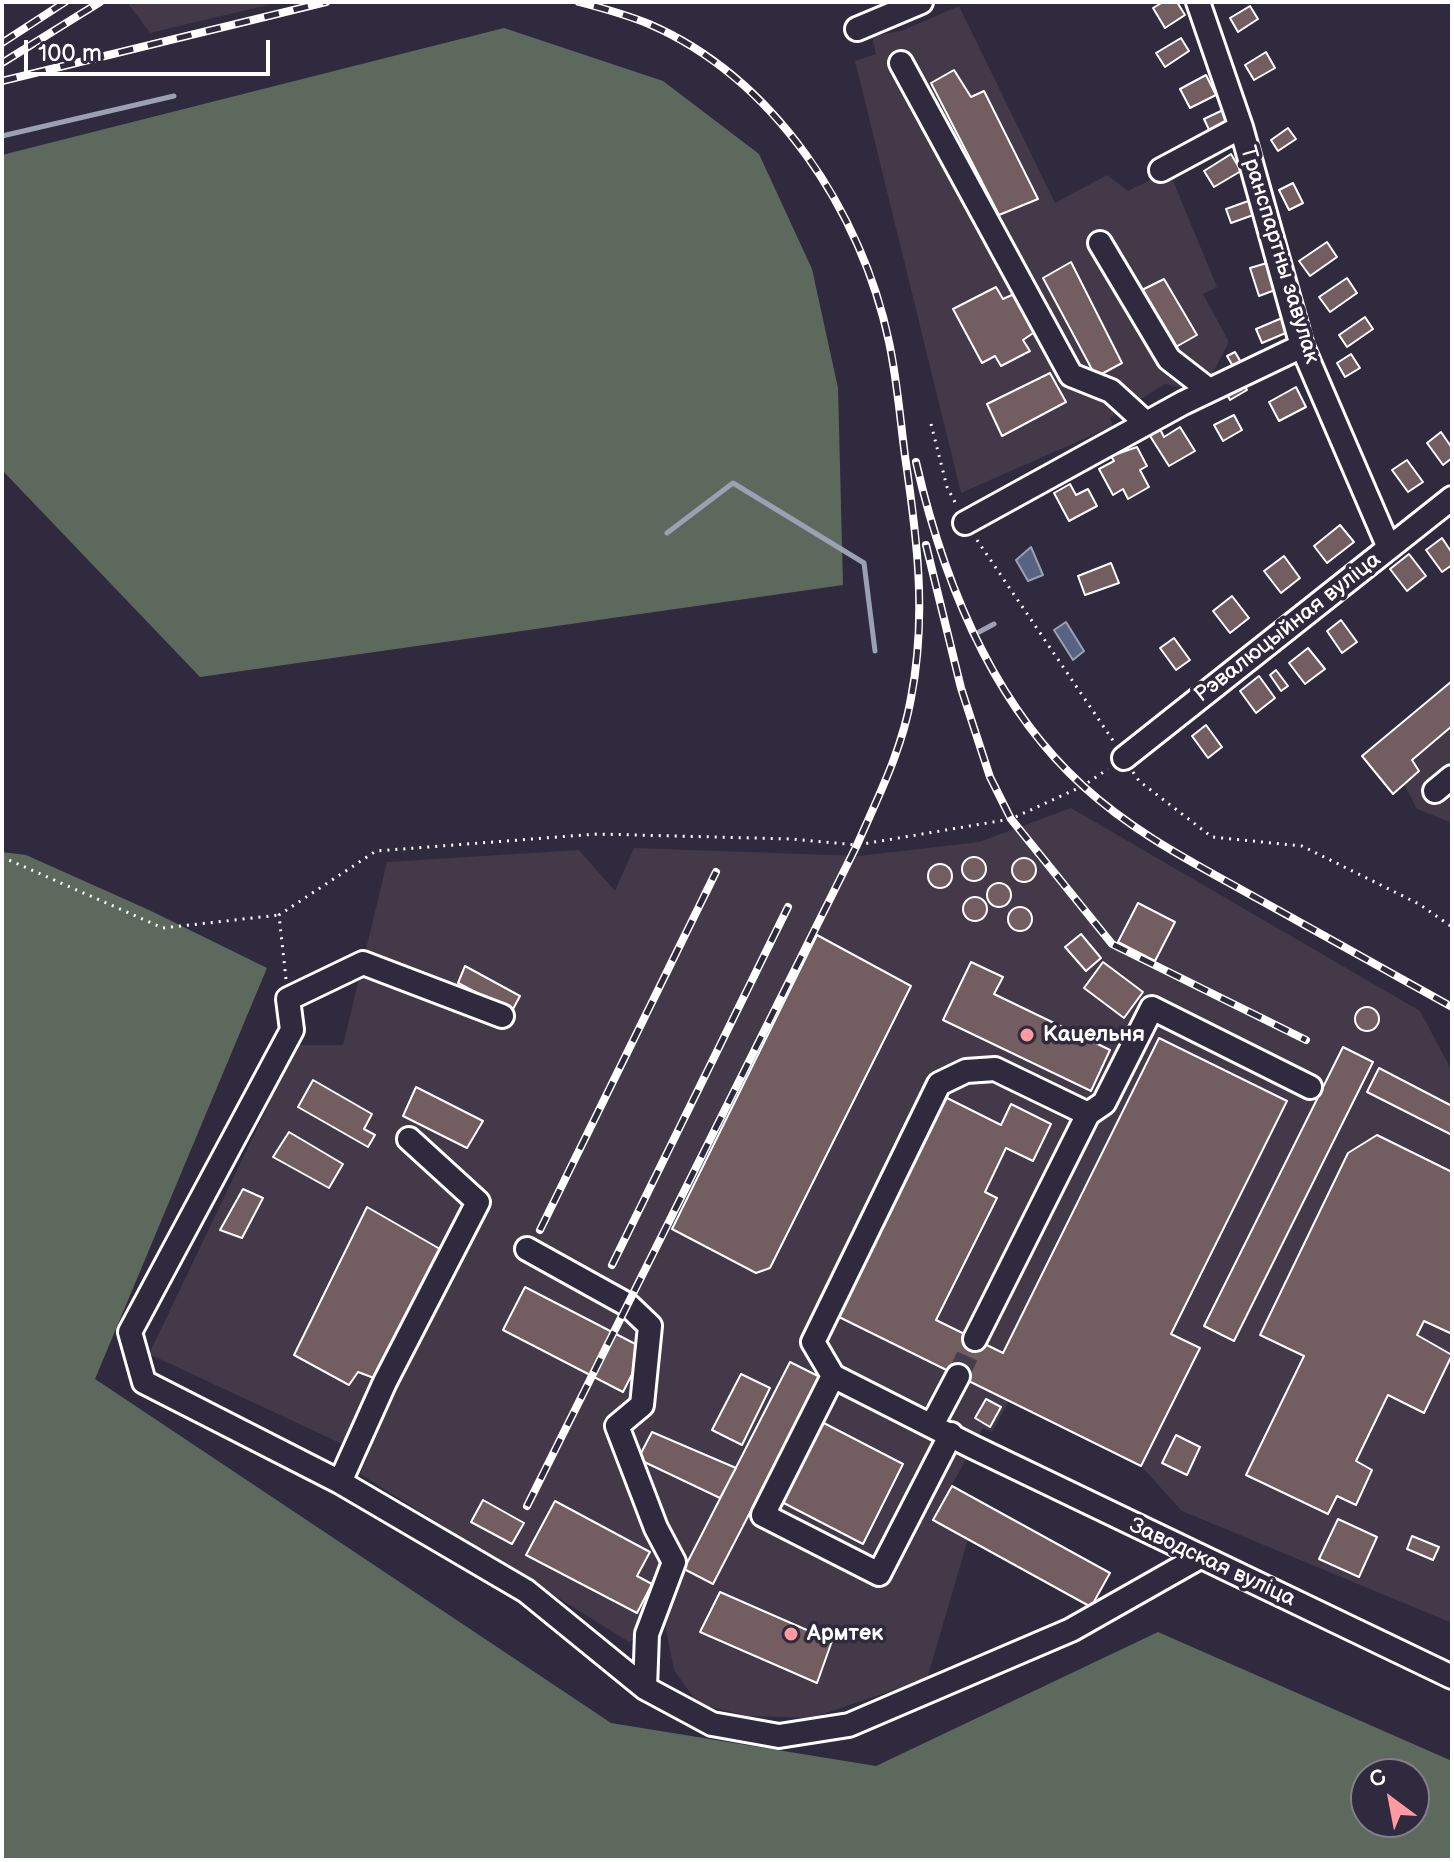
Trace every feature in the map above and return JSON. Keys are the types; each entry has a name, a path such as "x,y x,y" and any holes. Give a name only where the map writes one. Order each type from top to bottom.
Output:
{"street":[{"path":"857,29 921,2"},
{"name":"Транспартны завулак","path":"1198,2 1241,127 1302,346 1389,548"},
{"path":"901,63 1071,375 1111,391 1146,423"},
{"path":"1161,170 1241,127"},
{"path":"1100,243 1169,359 1209,390"},
{"path":"965,523 1146,423 1302,346"},
{"name":"Рэвалюцыйная вуліца","path":"1124,758 1452,498"},
{"path":"502,1016 363,963 288,999 292,1030 130,1332 144,1382 340,1482 526,1591 645,1688 712,1724 725,1727 779,1736 849,1725 1071,1630 1198,1558"},
{"path":"975,1339 1088,1114 1104,1103 1152,1008 1310,1087"},
{"path":"958,1376 941,1429 879,1574 763,1515 833,1376 813,1342 939,1084 966,1071 995,1069 1088,1114"},
{"path":"340,1482 385,1382 478,1202 409,1139"},
{"path":"527,1249 628,1305 650,1326 642,1405 617,1426 656,1528 674,1562 647,1634 645,1688"},
{"name":"Заводская вуліца","path":"833,1376 1198,1558 1452,1677"}],"path":[{"path":"931,424 947,487 965,523 1139,781 1212,837 1302,846 1419,904 1452,927"},
{"path":"2,857 163,928 279,915 376,851 597,834 792,839 857,845 1011,819 1083,786 1124,758"},
{"path":"279,915 288,999"}],"shaded area":[{"path":"127,2 280,2 150,33"},
{"path":"959,6 1055,203 1107,175 1128,191 1169,171 1217,287 1203,294 1229,342 1211,376 1187,389 1165,384 1110,418 1113,426 961,493 855,61 876,54 872,37 904,30"},
{"path":"1452,681 1452,823 1417,809 1404,784 1393,794 1362,756"},
{"path":"1071,808 1420,1011 1452,1071 1452,1623 1182,1511 1141,1466 1009,1401 992,1432 983,1428 933,1520 968,1539 927,1679 811,1718 748,1716 698,1704 674,1670 665,1625 629,1642 360,1474 368,1456 149,1354 297,1045 343,1045 387,862 579,850 615,891 634,848 859,856 979,842"}],"green space":[{"path":"504,28 663,81 759,154 812,269 838,388 843,585 200,677 2,470 2,155"},
{"path":"2,852 26,855 149,910 267,968 95,1379 611,1723 876,1766 1158,1632 1452,1761 1452,1860 2,1860"}],"water":[{"path":"1031,547 1043,575 1028,581 1016,560"},
{"path":"1066,622 1084,651 1073,660 1054,630"}],"building":[{"path":"1163,2 1177,2 1185,15 1165,28 1153,8"},
{"path":"1250,6 1258,19 1238,32 1230,18"},
{"path":"1181,38 1189,51 1165,67 1156,53"},
{"path":"1266,52 1275,68 1254,80 1245,65"},
{"path":"954,70 971,97 984,91 1038,199 999,215 931,83"},
{"path":"1206,75 1216,95 1190,108 1180,89"},
{"path":"1223,110 1231,125 1211,134 1204,119"},
{"path":"1288,128 1296,139 1278,151 1271,140"},
{"path":"1231,154 1241,171 1214,187 1204,171"},
{"path":"1293,183 1303,203 1289,210 1279,190"},
{"path":"1251,200 1256,214 1231,223 1226,209"},
{"path":"1327,242 1337,257 1310,276 1299,261"},
{"path":"1071,262 1122,363 1096,377 1043,278"},
{"path":"1267,263 1275,290 1259,296 1250,268"},
{"path":"1347,278 1357,293 1330,312 1319,297"},
{"path":"1164,279 1197,335 1174,348 1140,291"},
{"path":"996,287 1003,299 1014,294 1036,331 1023,340 1030,351 1001,366 995,356 982,363 953,309"},
{"path":"1365,317 1373,329 1347,347 1339,335"},
{"path":"1282,318 1288,332 1262,343 1256,329"},
{"path":"1235,352 1242,364 1234,368 1227,356"},
{"path":"1351,354 1360,368 1345,377 1337,363"},
{"path":"1050,373 1066,402 1002,436 987,404"},
{"path":"1242,381 1247,390 1230,400 1225,391"},
{"path":"1296,387 1306,407 1279,421 1269,402"},
{"path":"1234,415 1242,430 1223,441 1214,425"},
{"path":"1180,427 1195,451 1169,466 1150,436 1160,429 1164,437"},
{"path":"1441,432 1452,448 1452,458 1443,465 1427,443"},
{"path":"1137,447 1147,466 1140,470 1149,487 1128,499 1123,489 1113,495 1099,469 1114,461 1111,456"},
{"path":"1407,460 1423,482 1408,492 1392,470"},
{"path":"1070,484 1076,495 1088,489 1097,506 1069,521 1054,493"},
{"path":"1340,525 1354,542 1327,563 1314,546"},
{"path":"1442,538 1452,553 1452,565 1442,572 1426,550"},
{"path":"1409,554 1426,576 1407,591 1390,569"},
{"path":"1284,556 1300,578 1281,593 1264,571"},
{"path":"1111,563 1119,583 1085,595 1078,576"},
{"path":"1232,596 1249,618 1230,633 1213,611"},
{"path":"1341,620 1357,642 1342,653 1327,631"},
{"path":"1174,638 1190,660 1176,670 1160,648"},
{"path":"1308,648 1325,669 1305,684 1289,663"},
{"path":"1276,670 1288,686 1281,691 1270,675"},
{"path":"1259,676 1275,698 1256,713 1240,691"},
{"path":"1452,681 1452,726 1412,760 1419,771 1393,794 1362,756"},
{"path":"1206,725 1222,747 1208,758 1192,736"},
{"path":"974,857 985,864 986,869 979,880 974,881 963,874 962,869 969,858"},
{"path":"1024,858 1035,865 1036,870 1029,881 1024,882 1013,875 1012,870 1019,859"},
{"path":"940,864 951,871 952,876 945,887 940,888 929,881 928,876 935,865"},
{"path":"999,883 1010,890 1011,895 1004,906 999,907 988,900 987,895 994,884"},
{"path":"975,897 986,904 987,909 980,920 975,921 964,914 963,909 970,898"},
{"path":"1138,903 1175,922 1155,961 1118,942"},
{"path":"1020,907 1031,914 1032,919 1025,930 1020,931 1009,924 1008,919 1015,908"},
{"path":"1081,934 1101,958 1086,971 1065,947"},
{"path":"817,935 911,986 770,1268 756,1273 672,1229"},
{"name":"Кацельня","path":"971,962 1003,977 994,994 1110,1050 1091,1091 943,1020"},
{"path":"1103,962 1143,992 1124,1018 1084,988"},
{"path":"465,966 520,996 512,1011 458,983"},
{"path":"1367,1007 1378,1014 1379,1019 1372,1030 1367,1031 1356,1024 1355,1019 1362,1008"},
{"path":"1159,1038 1287,1101 1171,1334 1200,1348 1141,1466 837,1316 945,1097 1001,1125 1011,1104 1051,1124 1033,1161 1006,1148 985,1192 997,1198 936,1320 1003,1353"},
{"path":"1343,1047 1373,1062 1234,1341 1204,1326"},
{"path":"1379,1068 1452,1106 1452,1135 1367,1092"},
{"path":"313,1080 372,1114 364,1129 375,1135 368,1147 298,1107"},
{"path":"416,1087 483,1121 467,1148 403,1116"},
{"path":"289,1132 343,1164 329,1188 273,1157"},
{"path":"1377,1135 1452,1172 1452,1330 1450,1333 1424,1321 1417,1335 1452,1355 1424,1413 1388,1395 1356,1461 1372,1470 1356,1505 1337,1496 1328,1514 1246,1475 1304,1356 1260,1335 1348,1153"},
{"path":"243,1189 263,1198 242,1238 220,1230"},
{"path":"367,1207 440,1249 374,1378 358,1372 349,1385 294,1355"},
{"path":"525,1287 645,1349 623,1392 503,1330"},
{"path":"790,1362 820,1377 713,1584 684,1569"},
{"path":"741,1374 770,1388 742,1445 712,1430"},
{"path":"986,1399 1001,1407 990,1427 975,1418"},
{"path":"818,1420 903,1464 863,1544 776,1499"},
{"path":"652,1432 736,1468 720,1498 638,1459"},
{"path":"1176,1435 1200,1447 1187,1475 1162,1463"},
{"path":"952,1486 1110,1573 1091,1607 933,1520"},
{"path":"483,1500 524,1523 512,1544 471,1522"},
{"path":"555,1501 650,1552 637,1576 652,1584 637,1613 526,1555"},
{"path":"1338,1519 1377,1537 1359,1577 1319,1559"},
{"path":"1412,1536 1439,1547 1433,1560 1407,1549"},
{"path":"720,1592 832,1641 817,1683 700,1632"}],"waterway":[{"path":"2,136 174,96"},
{"path":"667,533 733,483 864,563 875,651"},
{"path":"979,632 994,624"}],"tunnel":[{"path":"958,1376 975,1339"}],"railway":[{"path":"2,43 65,2"},
{"path":"2,63 100,2"},
{"path":"2,81 326,2"},
{"path":"527,1506 857,845 902,736 911,698 918,637 916,547 892,356 876,293 858,245 834,198 806,154 773,114 735,78 694,48 649,24 579,2"},
{"path":"916,462 927,506 957,594 997,678 1022,717 1083,786 1122,818 1207,871 1452,1007"},
{"path":"926,545 961,688 990,777 1011,819 1112,944 1306,1040"},
{"path":"540,1230 716,872"},
{"path":"612,1265 788,907"}],"place":[{"name":"Кацельня","path":"1027,1035"},
{"name":"Армтек","path":"791,1634"}]}
